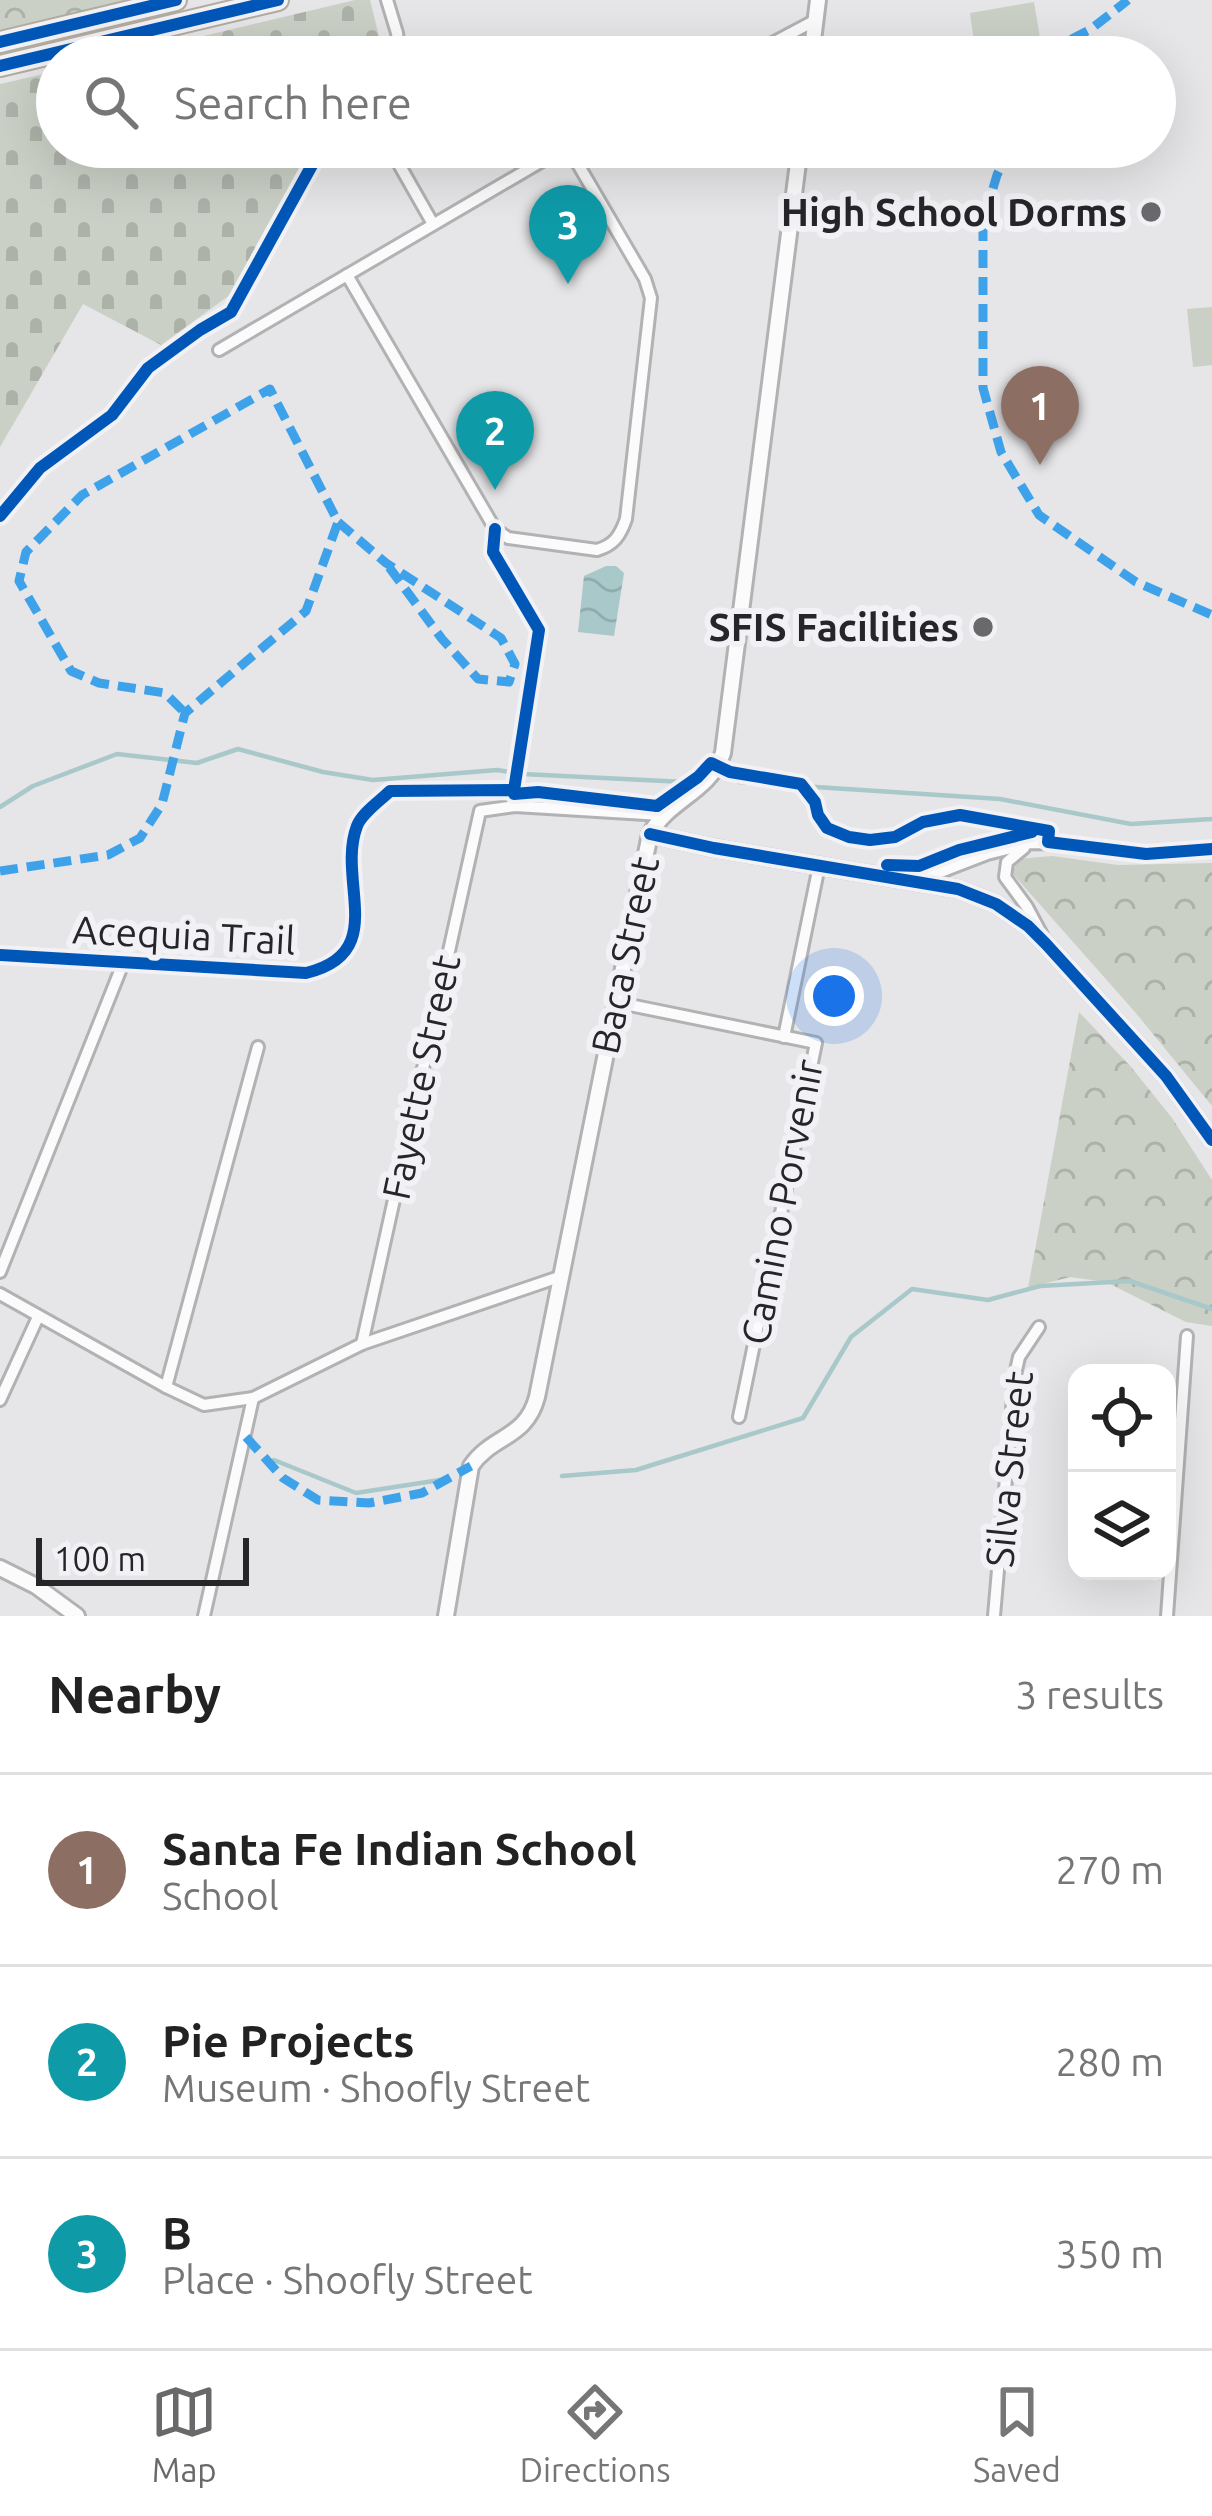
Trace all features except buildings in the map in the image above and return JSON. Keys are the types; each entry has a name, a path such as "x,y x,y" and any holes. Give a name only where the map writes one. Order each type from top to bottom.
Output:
{"main road":[{"path":"0,42 176,0"},
{"path":"126,36 278,0"},
{"path":"0,66 36,57"}],"street":[{"path":"387,0 398,36"},
{"path":"814,36 818,0"},
{"path":"786,36 816,20"},
{"path":"401,168 433,224"},
{"path":"220,350 530,168"},
{"path":"347,275 495,529 508,538 597,550 610,546 626,519 651,298 645,279 579,168"},
{"name":"Baca Street","path":"446,1616 471,1466 478,1455 523,1426 534,1409 650,834 662,815 710,779 723,753 797,168"},
{"name":"Fayette Street","path":"362,1344 480,811 514,806 662,815"},
{"path":"650,834 958,889 996,904 1046,944 1166,1076 1212,1140"},
{"path":"917,881 988,854 1031,844 1146,854 1212,849"},
{"path":"1031,844 1012,855 1005,877 1046,944"},
{"path":"784,1037 819,866"},
{"path":"0,1272 120,971"},
{"name":"Camino Porvenir","path":"615,1002 816,1043 740,1418"},
{"path":"166,1387 258,1047"},
{"path":"0,1294 204,1405 253,1398 362,1344 562,1276"},
{"path":"0,1400 38,1317"},
{"name":"Silva Street","path":"994,1616 1015,1375 1019,1357 1040,1327"},
{"path":"1167,1616 1187,1336"},
{"path":"204,1616 253,1398"},
{"path":"8,1571 77,1616"},
{"path":"41,1589 61,1616"}],"green space":[{"path":"0,0 131,0 0,30"},
{"path":"370,0 379,36 203,36"},
{"path":"1034,2 1040,36 973,36 970,13"},
{"path":"36,76 36,168 305,168 234,292 161,345 83,304 0,447 0,84"},
{"path":"1212,307 1212,365 1193,367 1187,309"},
{"path":"1052,856 1118,865 1212,863 1212,1106 1012,873 1018,859"},
{"path":"1079,1012 1172,1118 1212,1180 1212,1326 1186,1322 1106,1282 1070,1277 1028,1288"}],"water":[{"path":"616,566 624,573 614,636 578,632 584,576"}],"waterway":[{"path":"0,807 33,786 117,754 197,763 238,749 373,780 497,770 684,782"},
{"path":"739,782 1000,799 1131,824 1212,819"},
{"path":"562,1476 636,1470 803,1418 851,1337 912,1289 988,1300 1040,1286 1130,1281 1212,1309"},
{"path":"274,1460 356,1493 440,1480"}],"marked path":[{"path":"1077,36 1128,0"},
{"path":"1000,168 983,222 983,388 1001,452 1039,515 1136,582 1212,615"},
{"path":"0,871 108,855 140,838 162,804 185,713 306,611 338,522 270,389 82,495 26,552 19,581 71,671 99,683 165,693 185,713"},
{"path":"338,522 386,563 501,638 515,664 509,682 478,679 386,563"},
{"path":"246,1437 283,1478 318,1500 369,1503 422,1493 471,1466"}],"cycle path":[{"path":"0,42 176,0"},
{"path":"126,36 278,0"},
{"path":"0,66 36,57"},
{"path":"0,516 40,468 112,415 148,368 231,312 310,168"},
{"path":"495,529 493,552 539,630 514,790"},
{"path":"657,806 711,763 730,772 801,784 827,828 849,837 895,837 923,822 960,815 1049,831 1048,842 1146,854 1212,849"},
{"name":"Acequia Trail","path":"0,955 306,973 331,963 346,949 354,932 352,847 357,826 390,791 514,790 514,794 538,792 657,806"},
{"path":"887,865 919,866 959,850 1032,832"},
{"path":"650,834 958,889 996,904 1046,944 1166,1076 1212,1140"}],"place":[{"name":"High School Dorms","path":"1151,212"},
{"name":"B","path":"568,284"},
{"name":"Santa Fe Indian School","path":"1040,465"},
{"name":"Pie Projects","path":"495,490"},
{"name":"SFIS Facilities","path":"983,627"}]}
